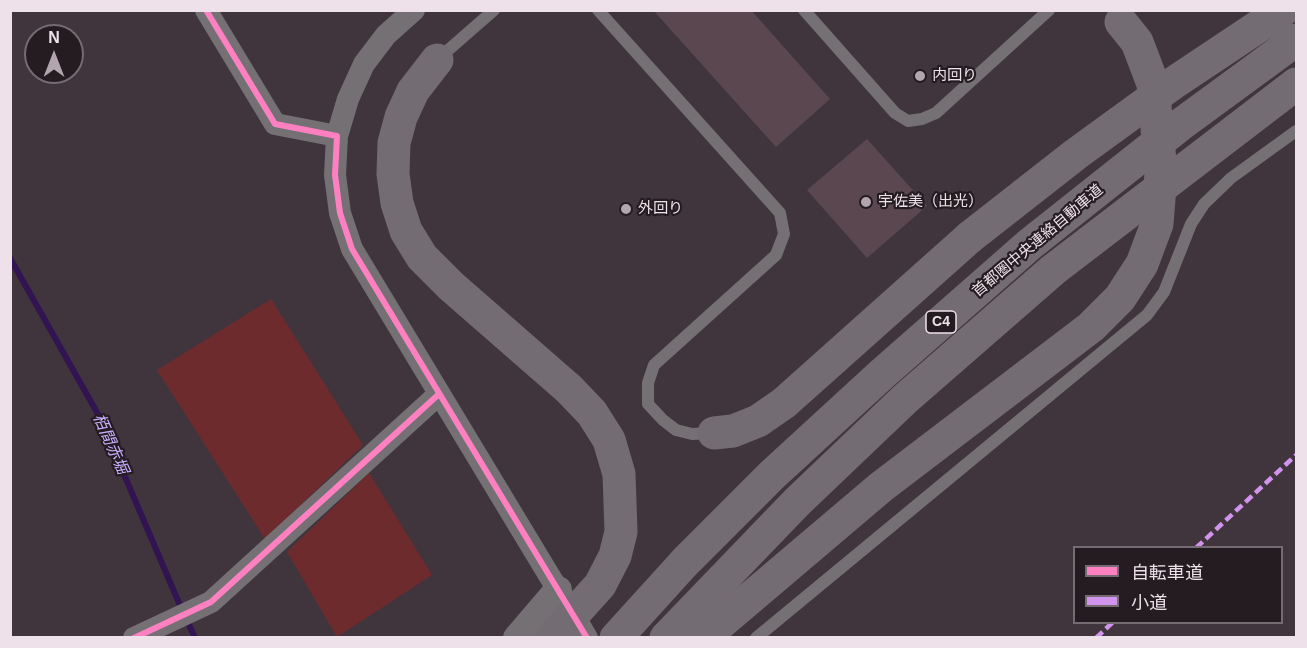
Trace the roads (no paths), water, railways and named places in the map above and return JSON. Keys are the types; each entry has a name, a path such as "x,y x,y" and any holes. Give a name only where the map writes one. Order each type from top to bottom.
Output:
{"highway":[{"path":"714,433 733,430 758,421 784,403 970,237 1076,154 1166,88 1283,10"},
{"path":"703,638 881,487 1091,327 1119,298 1142,264 1156,224 1161,173 1153,84 1137,42 1115,16"},
{"name":"首都圏中央連絡自動車道","path":"616,638 685,562 772,475 890,366 1030,244 1180,125 1296,40"},
{"path":"437,60 413,91 401,117 394,144 393,174 397,203 406,231 422,257 451,286 569,389 592,413 609,440 619,474 622,505 621,532 615,556 573,634"},
{"name":"C4","path":"666,638 797,502 914,392 1053,270 1296,84"}],"street":[{"path":"206,10 275,124 337,136"},
{"path":"414,10 386,35 364,64 348,99 337,136 335,175 340,213 352,249 561,595 517,638"},
{"path":"134,638 165,626 211,602 439,394"}],"lane":[{"path":"437,60 494,10"},
{"path":"598,10 780,213 784,234 776,255 654,365 648,383 648,404 676,430 692,434 714,433"},
{"path":"804,10 895,113 908,121 922,119 936,113 1049,10"},
{"path":"756,638 1147,315 1164,292 1191,224 1204,204 1231,178 1296,130"}],"waterway":[{"name":"栢間赤堀","path":"10,258 99,416 182,610"},
{"name":"栢間赤堀","path":"187,620 195,638"}],"place":[{"name":"内回り","path":"920,76"},
{"name":"宇佐美（出光）","path":"866,202"},
{"name":"外回り","path":"626,209"}]}
